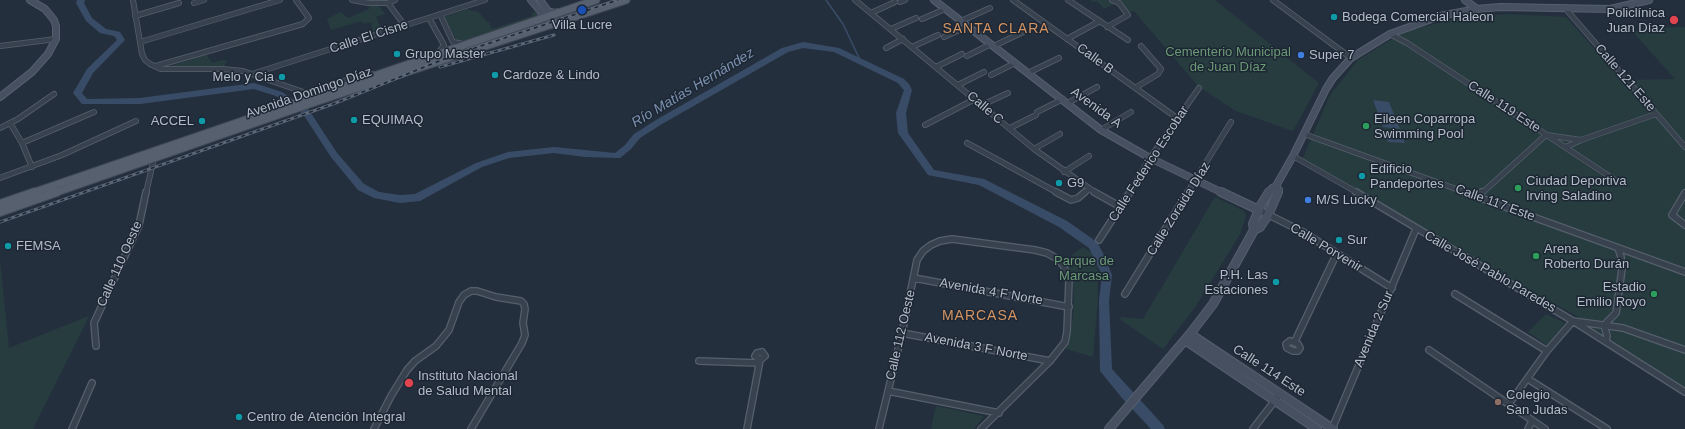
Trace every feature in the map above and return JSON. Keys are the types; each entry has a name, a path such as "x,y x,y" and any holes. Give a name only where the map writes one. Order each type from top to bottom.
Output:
{"main road":[{"path":"0,97 32,72 48,54 56,38 57,31 54,20 45,10 30,0"},
{"path":"531,0 542,13 541,18 538,20"},
{"path":"540,0 551,12 559,12"},
{"name":"Avenida Domingo Díaz","path":"315,99 377,74 596,0"},
{"name":"Avenida Domingo Díaz","path":"0,204 315,99 626,0"},
{"name":"Avenida A","path":"934,0 1066,101 1101,130 1150,158 1259,210"},
{"path":"1465,0 1477,9"},
{"path":"1254,230 1253,224 1259,210 1272,188 1276,186 1293,156 1333,78 1352,58 1390,34 1440,16 1477,9 1500,7 1610,9 1649,0"},
{"name":"Avenida Domingo Díaz","path":"0,212 154,158 279,111"},
{"path":"1109,429 1188,337 1213,304 1254,230 1260,227 1268,215 1279,190 1276,186"},
{"name":"Calle 114 Este","path":"1188,337 1333,429"},
{"name":"Calle 114 Este","path":"1188,337 1317,429"}],"street":[{"path":"133,0 142,54 145,60 155,67 168,70 222,69 252,74 306,93 362,75 377,74"},
{"path":"194,3 204,0"},
{"path":"140,42 280,0"},
{"path":"155,67 303,24 309,18 296,0"},
{"path":"352,0 388,4 395,0"},
{"name":"Calle El Cisne","path":"252,74 485,0"},
{"name":"Calle C","path":"855,0 1034,149 1064,172 1121,206"},
{"path":"871,13 904,0"},
{"name":"Calle B","path":"1013,0 1177,118"},
{"path":"1068,0 1128,40"},
{"path":"1107,27 1128,15 1128,12 1119,3 1112,0"},
{"path":"1273,0 1352,58"},
{"path":"135,16 178,3"},
{"path":"388,4 405,26"},
{"path":"961,21 990,8"},
{"name":"Calle 121 Este","path":"1565,8 1685,147"},
{"path":"922,19 945,9"},
{"path":"440,14 453,42 462,44 470,43"},
{"path":"429,18 444,45 440,51 433,55"},
{"path":"891,29 916,18"},
{"path":"1067,38 1100,21"},
{"path":"944,37 968,26"},
{"path":"936,67 1023,32"},
{"name":"Calle 119 Este","path":"1390,34 1618,182"},
{"path":"912,47 938,35"},
{"path":"0,46 56,38"},
{"path":"886,48 903,39"},
{"path":"1135,88 1158,74 1160,69 1141,46"},
{"path":"1028,73 1059,58"},
{"path":"991,75 1015,63"},
{"path":"958,85 984,72"},
{"path":"1010,128 1036,114 1097,87"},
{"name":"Calle Federico Escobar","path":"1099,240 1150,158 1199,88"},
{"path":"982,105 1008,93"},
{"path":"0,128 54,94"},
{"path":"925,125 975,99"},
{"path":"22,143 94,112"},
{"path":"1101,130 1131,112"},
{"path":"1566,147 1581,140 1656,114"},
{"path":"0,178 74,150 136,121"},
{"name":"Calle Zoraida Díaz","path":"1126,294 1231,122"},
{"path":"10,123 22,143 32,167"},
{"path":"1034,149 1060,134"},
{"name":"Calle 117 Este","path":"1304,134 1685,272"},
{"path":"1479,197 1483,191 1546,135 1581,140"},
{"path":"967,143 1071,200 1078,198 1089,188"},
{"path":"1064,172 1089,156"},
{"name":"Calle José Pablo Paredes","path":"1293,156 1343,184 1416,230 1573,320 1685,392"},
{"name":"Calle 110 Oeste","path":"96,346 94,323 140,225 154,158"},
{"path":"1685,193 1672,215 1685,225"},
{"name":"Calle Porvenir","path":"1259,210 1292,226 1392,288"},
{"name":"Avenida 2 Sur","path":"1333,429 1416,230"},
{"name":"Calle 112 Oeste","path":"878,429 902,334 918,260 923,251 931,245 940,241 952,239 1035,250 1047,253 1056,258 1062,265 1069,280 1069,307"},
{"path":"1604,324 1616,313 1622,269 1621,257 1618,248"},
{"path":"1295,341 1337,253"},
{"name":"Avenida 4 F Norte","path":"914,278 1069,307"},
{"path":"374,429 391,396 407,370 415,361 436,346 449,330 459,302 464,295 471,291 477,291 496,297 521,301 524,304 525,309 523,322 525,334 522,343 471,429"},
{"path":"1455,294 1547,351"},
{"path":"981,429 999,413 1050,361 1065,342 1069,307"},
{"path":"1509,404 1547,351 1573,320 1623,328 1685,350"},
{"path":"1604,324 1607,336 1606,342"},
{"name":"Avenida 3 F Norte","path":"902,334 1050,361"},
{"path":"1429,350 1545,429"},
{"path":"699,361 760,361 747,429"},
{"path":"1528,379 1607,429"},
{"path":"72,429 92,384"},
{"path":"888,391 999,413"},
{"path":"1253,429 1280,394"},
{"path":"1528,429 1532,421"}],"green space":[{"name":"Cementerio Municipal de Juan Díaz","path":"1090,0 1215,0 1319,83 1293,131 1236,111 1198,86 1134,11 1126,12 1116,3 1104,9 1097,1 1093,2"},
{"path":"377,4 385,14 376,17 382,30 374,32 371,25 372,22 364,24 361,21 331,30 327,19 341,12 348,18 369,9 369,5"},
{"path":"464,9 478,12 488,22 491,22 489,23 492,29 532,16 532,13 537,11 538,14 535,17 460,42 457,41 444,17 465,10"},
{"name":"Ciudad Deportiva Irving Saladino","path":"1508,14 1566,17 1622,80 1675,79 1632,31 1644,31 1641,28 1685,27 1685,389 1617,347 1577,316 1472,259 1302,160 1330,95 1358,60 1404,32 1454,19"},
{"path":"206,54 212,63 222,60 227,61 224,66 165,68"},
{"path":"1215,197 1244,211 1246,216 1240,234 1196,306 1163,349 1121,320 1120,317 1143,319"},
{"name":"Parque de Marcasa","path":"1083,247 1091,253 1097,264 1098,297 1093,357 1066,349 1073,317 1074,292 1071,272 1064,261"},
{"path":"0,260 9,348 89,316 33,429 0,429"},
{"path":"1546,314 1565,323 1548,346 1528,332"},
{"path":"936,406 984,416 974,429 931,429"}],"water":[{"path":"1373,100 1389,102 1400,129 1383,127"},
{"path":"1384,131 1401,132 1405,143 1388,142"}],"waterway":[{"name":"Río Matías Hernández","path":"81,0 80,3 89,19 103,31 117,34 121,40 90,71 81,86 77,93 85,102 140,101 254,86 279,94 306,112 334,155 361,187 377,195 400,199 417,198 479,165 508,155 554,150 617,156 628,147 637,136 659,122 785,50 803,45 836,50 901,81 906,86 908,90 901,113 903,133 931,173 981,182 1063,224 1093,245 1107,275 1104,301 1106,371 1159,429"},
{"path":"826,0 843,24 861,62"}],"railway":[{"path":"0,222 333,104 454,55 618,0"},
{"path":"440,67 554,35"}],"place":[{"name":"Villa Lucre","path":"582,10"},
{"name":"Bodega Comercial Haleon","path":"1334,17"},
{"name":"Policlínica Juan Díaz","path":"1674,20"},
{"name":"Grupo Master","path":"397,54"},
{"name":"Super 7","path":"1301,55"},
{"name":"Cardoze & Lindo","path":"495,75"},
{"name":"Melo y Cia","path":"282,77"},
{"name":"EQUIMAQ","path":"354,120"},
{"name":"ACCEL","path":"202,121"},
{"name":"Eileen Coparropa Swimming Pool","path":"1366,126"},
{"name":"Edificio Pandeportes","path":"1362,176"},
{"name":"G9","path":"1059,183"},
{"name":"Ciudad Deportiva Irving Saladino","path":"1518,188"},
{"name":"M/S Lucky","path":"1308,200"},
{"name":"Sur","path":"1339,240"},
{"name":"FEMSA","path":"8,246"},
{"name":"Arena Roberto Durán","path":"1536,256"},
{"name":"P.H. Las Estaciones","path":"1276,282"},
{"name":"Estadio Emilio Royo","path":"1654,294"},
{"name":"Instituto Nacional de Salud Mental","path":"409,383"},
{"name":"Colegio San Judas","path":"1498,402"},
{"name":"Centro de Atención Integral","path":"239,417"}],"district":[{"name":"SANTA CLARA","path":"996,29"},
{"name":"MARCASA","path":"980,316"}]}
